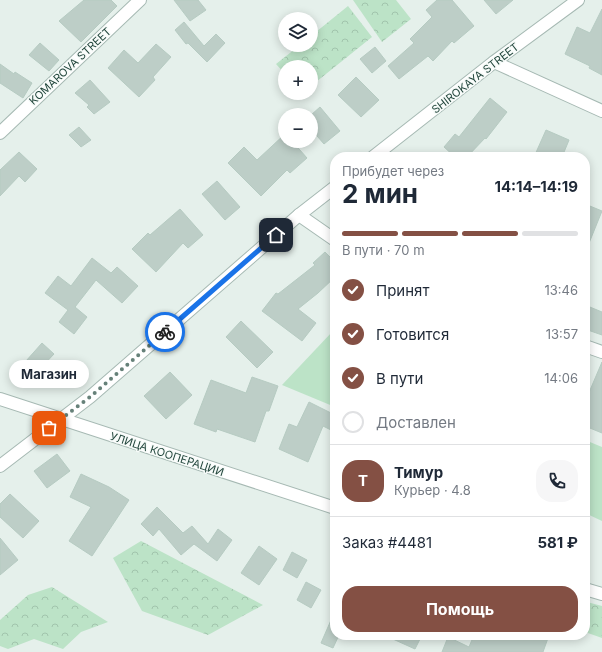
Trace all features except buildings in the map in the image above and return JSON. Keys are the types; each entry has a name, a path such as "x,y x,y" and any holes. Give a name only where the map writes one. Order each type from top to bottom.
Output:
{"street":[{"name":"KOMAROVA STREET","path":"0,133 140,0"},
{"name":"SHIROKAYA STREET","path":"379,152 494,62 578,0"},
{"path":"494,62 602,111"},
{"path":"0,466 96,392 299,215 330,191"},
{"path":"299,215 330,237"},
{"path":"590,348 602,352"},
{"name":"УЛИЦА КООПЕРАЦИИ","path":"0,399 330,506"},
{"path":"590,590 602,594"}],"green space":[{"path":"353,0 396,0 411,19 382,42"},
{"path":"348,6 372,37 318,80 318,60 281,60 291,52 318,52 318,30"},
{"path":"330,334 330,405 282,385"},
{"path":"590,442 602,447 602,521 590,515"},
{"path":"141,541 263,605 208,635 142,611 113,558"},
{"path":"52,587 108,622 81,632 63,649 34,639 8,649 0,646 0,620 28,595"},
{"path":"590,603 602,606 602,638 590,634"}],"way so far":[{"path":"49,428 90,397 165,332"}],"place":[{"name":"Магазин","path":"49,428"}],"route":[{"path":"165,332 276,235"}]}
